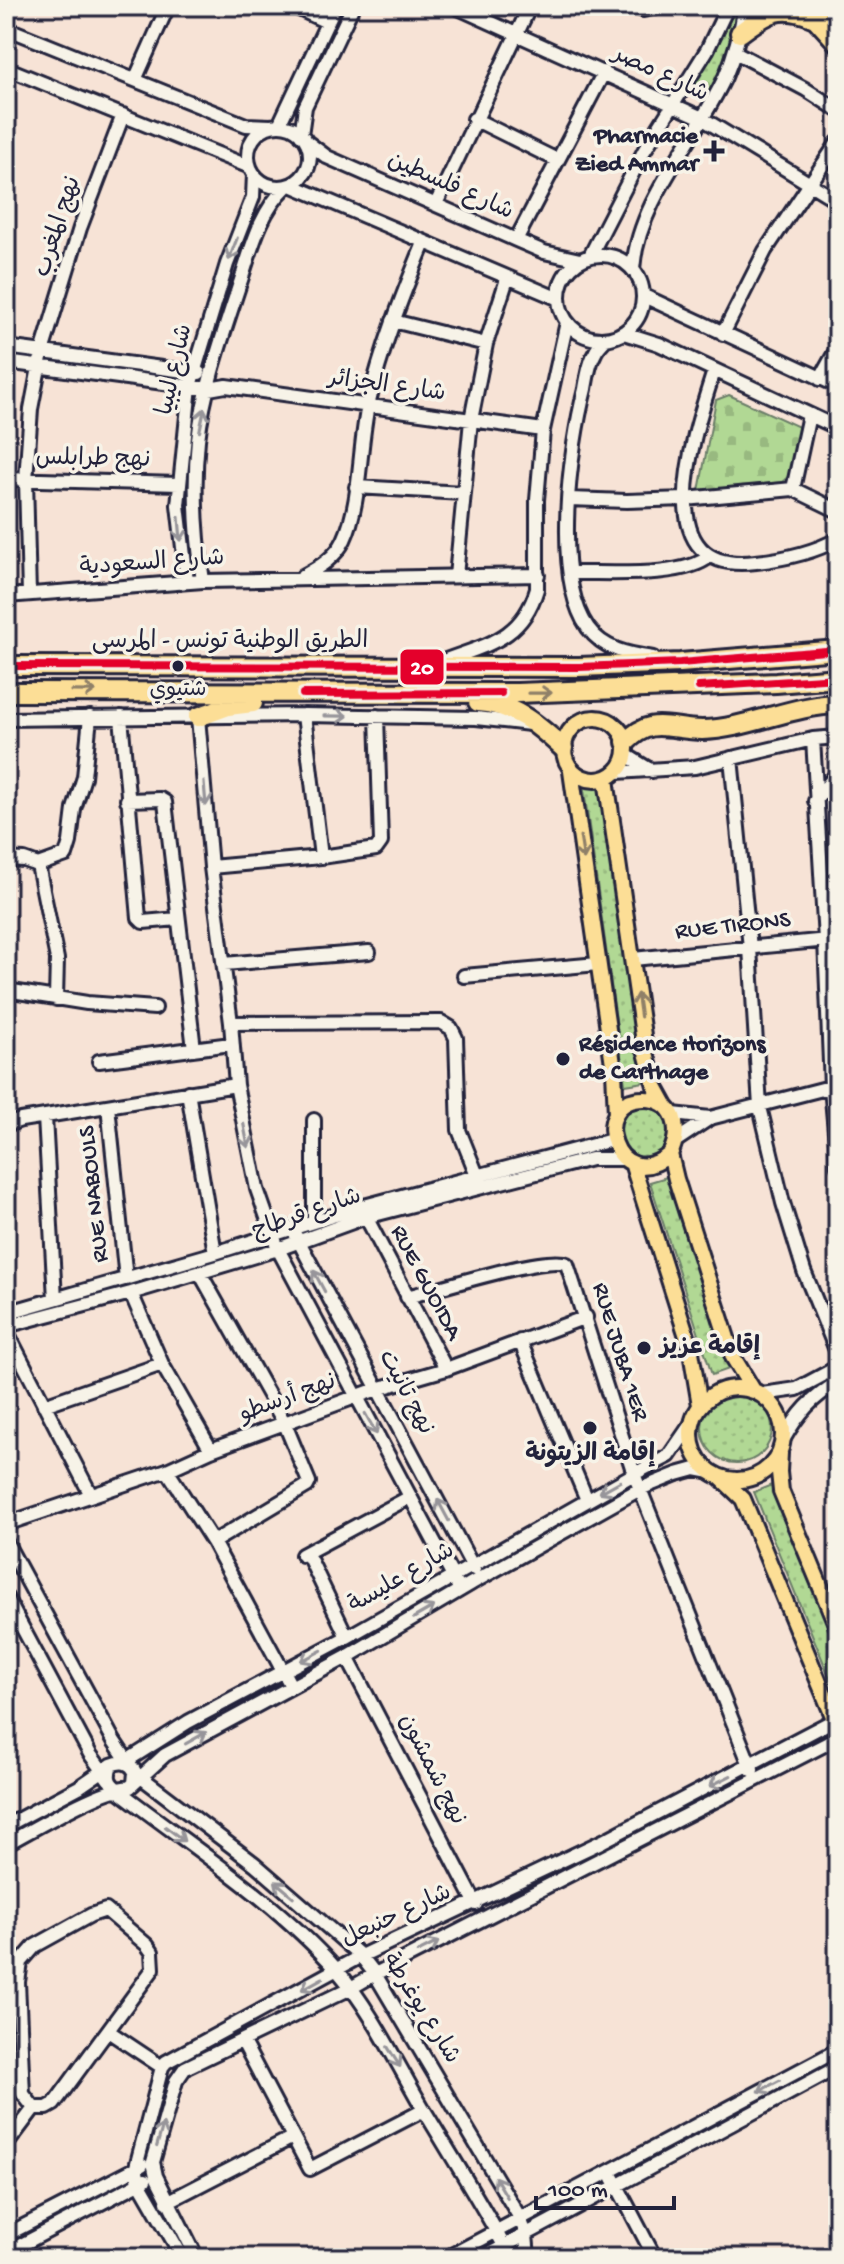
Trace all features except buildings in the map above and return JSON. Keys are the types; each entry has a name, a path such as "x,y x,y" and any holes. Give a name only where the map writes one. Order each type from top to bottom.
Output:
{"highway":[{"path":"740,33 764,15 776,11 815,10 838,24"},
{"path":"815,10 838,43"},
{"name":"الطريق الوطنية تونس - المرسى","path":"6,666 579,667 680,663 838,650"},
{"name":"الطريق الوطنية تونس - المرسى","path":"6,692 380,695 581,692 838,678"},
{"path":"776,683 838,686"},
{"path":"198,717 228,706 308,694"},
{"path":"380,695 493,703 538,725 563,748"},
{"path":"626,749 636,731 660,724 702,730 838,704"}],"main road":[{"path":"700,1405 690,1346 629,1161 617,1150 612,1140 616,1114 614,1071 571,771 563,748 573,727 596,718 612,723 623,735 626,749 611,776 645,1049 655,1086 678,1127 674,1147 733,1357 758,1392 776,1409 783,1430 779,1472 781,1491 838,1629"},
{"path":"571,771 585,779 611,776"},
{"path":"616,1114 626,1104 640,1099 654,1100 670,1110"},
{"path":"629,1161 653,1164 674,1147"},
{"path":"758,1392 739,1387 711,1395 700,1405 691,1424 692,1446 703,1465 743,1499 837,1722"},
{"path":"714,1474 728,1479 750,1478 769,1467 782,1444"}],"street":[{"path":"135,80 168,6"},
{"path":"293,6 327,22"},
{"path":"252,171 249,147 262,130 275,126 335,6"},
{"path":"304,139 305,107 353,6"},
{"name":"شارع مصر","path":"454,6 700,117 838,201"},
{"path":"436,204 530,6"},
{"path":"633,6 643,10 663,6"},
{"path":"430,666 481,649 508,635 530,609 537,589 537,500 543,430 567,322 559,299 564,277 585,258 707,50 728,6"},
{"path":"633,269 639,234 700,117 724,79 735,52 745,6"},
{"path":"6,28 246,125 288,126 304,139 310,150 309,167 299,181 288,186"},
{"path":"735,52 838,110"},
{"path":"6,68 252,171 268,185 288,186 559,299"},
{"path":"516,240 604,72"},
{"name":"نهج المغرب","path":"29,594 26,480 31,409 39,367 80,228 123,115"},
{"path":"474,119 557,160"},
{"name":"شارع فلسطين","path":"304,139 327,157 544,252 585,258"},
{"path":"723,334 765,251 838,142"},
{"name":"شارع ليبيا","path":"187,582 179,531 179,484 190,386 227,264 253,197 252,171"},
{"name":"شارع ليبيا","path":"203,581 196,537 195,498 199,437 212,375 259,228 271,201 288,186"},
{"path":"300,578 333,556 344,540 368,407 393,321 424,243"},
{"path":"567,322 586,337 606,339 624,333 637,320 644,296 642,284 633,269 616,257 603,254 585,258"},
{"path":"456,576 471,420 486,344 507,279"},
{"path":"644,296 838,386"},
{"path":"393,321 486,344"},
{"path":"624,333 659,344 838,428"},
{"path":"606,339 594,354 576,422 567,526 570,573 581,615 589,630 603,643 625,653 680,663"},
{"name":"شارع الجزائر","path":"6,347 212,375 226,386"},
{"path":"820,379 838,347"},
{"name":"شارع الجزائر","path":"6,362 209,389 226,386 543,430"},
{"path":"714,371 696,431 685,499 695,542 710,556 730,563 750,563 802,554 838,539"},
{"path":"793,489 809,415"},
{"name":"نهج طرابلس","path":"6,479 179,484"},
{"path":"356,487 463,493"},
{"path":"569,499 685,499 793,489 838,511"},
{"path":"570,573 670,570 695,565 710,556"},
{"name":"شارع السعودية","path":"6,596 203,581 538,575"},
{"path":"304,715 321,857"},
{"path":"6,719 304,715 476,718 538,725"},
{"path":"211,867 376,849 381,842 377,716"},
{"path":"6,859 38,865 63,857 70,842 74,809 84,777 90,717"},
{"path":"121,717 139,918 143,922 178,919"},
{"path":"198,717 211,867 236,1085 257,1189 278,1249 460,1590"},
{"path":"611,776 695,767 813,739 838,737"},
{"path":"813,739 815,801 832,939 838,1164"},
{"path":"626,749 652,771"},
{"path":"731,758 750,948 760,1107 800,1258 838,1355"},
{"path":"815,801 838,772"},
{"path":"127,800 157,799 165,802 194,1049"},
{"path":"38,865 57,959 56,999"},
{"name":"RUE TIRONS","path":"633,959 832,939"},
{"path":"224,964 369,952"},
{"path":"464,976 598,964"},
{"path":"6,990 56,999 155,1008"},
{"path":"231,1023 441,1022 451,1028 456,1038 459,1130 477,1175"},
{"path":"99,1061 231,1044"},
{"path":"6,1125 236,1085"},
{"path":"670,1110 710,1118 834,1086"},
{"path":"188,1092 215,1253"},
{"name":"RUE NABOULS","path":"108,1106 126,1279"},
{"path":"45,1117 55,1299"},
{"path":"674,1147 710,1118"},
{"path":"314,1120 314,1220"},
{"name":"شارع قرطاج","path":"6,1313 215,1253 314,1220 612,1140"},
{"name":"شارع قرطاج","path":"6,1328 278,1249 366,1217 591,1159 629,1161"},
{"name":"RUE GUOIDA","path":"366,1217 446,1369"},
{"name":"نهج تانيت","path":"293,1228 480,1579"},
{"name":"RUE JUBA 1ER","path":"407,1297 522,1267 562,1261 570,1268 634,1474 755,1779"},
{"path":"200,1273 285,1424 308,1474 307,1486 213,1542"},
{"path":"131,1293 162,1364 211,1450"},
{"name":"نهج أرسطو","path":"6,1524 167,1470 211,1450 377,1389 446,1369 586,1317"},
{"path":"6,1328 91,1495"},
{"path":"520,1341 587,1500"},
{"path":"44,1405 162,1364"},
{"path":"758,1392 797,1389 838,1367"},
{"path":"782,1444 797,1414 838,1382"},
{"name":"شارع عليسة","path":"8,1821 79,1787 123,1777 148,1747 669,1456 691,1424"},
{"name":"شارع عليسة","path":"6,1844 97,1797 123,1777 347,1657 640,1489 695,1469 714,1474"},
{"path":"167,1470 213,1542 291,1686"},
{"path":"347,1637 305,1554 410,1497"},
{"name":"شارع يوغرطة","path":"6,1542 114,1741 123,1777"},
{"name":"شارع يوغرطة","path":"6,1597 90,1754 123,1777 301,1934 351,1988 496,2231 504,2252"},
{"name":"نهج شمشون","path":"347,1657 476,1904"},
{"name":"شارع حنبعل","path":"162,2067 166,2062 361,1956 476,1904 837,1722"},
{"name":"شارع حنبعل","path":"197,2258 167,2202 153,2162 179,2074 185,2068 351,1988 838,1738"},
{"path":"114,1741 122,1751 134,1754 148,1747"},
{"path":"79,1787 87,1775 90,1754"},
{"path":"162,1795 156,1776 165,1755"},
{"path":"97,1797 123,1777"},
{"name":"شارع يوغرطة","path":"123,1777 162,1795 255,1864 361,1956 375,1974 520,2218 526,2234 528,2258"},
{"path":"106,1910 147,1945 154,1960 148,1977 54,2104 47,2108 34,2108 23,2094 18,1982 21,1962 35,1946 106,1910"},
{"path":"108,2031 162,2067 136,2167 139,2182 183,2258"},
{"path":"243,2042 310,2169 424,2110"},
{"path":"446,2258 838,2050"},
{"path":"482,2258 504,2252 526,2234 838,2067"},
{"path":"10,2140 34,2108"},
{"path":"167,2202 293,2137"},
{"path":"6,2235 136,2167 153,2162"},
{"path":"609,2171 655,2258"},
{"path":"6,2253 139,2182 156,2176"}],"green space":[{"path":"732,6 741,6 728,56 718,81 703,95 696,89 696,79 714,51"},
{"path":"729,395 799,427 790,475 782,482 699,491 716,400"},
{"path":"603,781 645,1082 625,1085 583,783"},
{"path":"644,1106 663,1113 670,1132 663,1151 644,1158 625,1151 618,1132 625,1113"},
{"path":"670,1176 732,1368 712,1375 650,1182"},
{"path":"737,1393 762,1403 772,1428 762,1453 737,1463 712,1453 702,1428 712,1403"},
{"path":"774,1484 838,1640 838,1698 754,1492"}],"transit line":[{"name":"20","path":"6,666 579,667 680,663 838,650"},
{"name":"20","path":"699,687 838,678"},
{"name":"20","path":"303,694 501,693"}],"place":[{"name":"Pharmacie Zied Ammar","path":"714,151"},
{"name":"شتيوي","path":"178,666"},
{"name":"Résidence Horizons de Carthage","path":"563,1059"},
{"name":"إقامة عزيز","path":"644,1348"},
{"name":"إقامة الزيتونة","path":"590,1428"}]}
